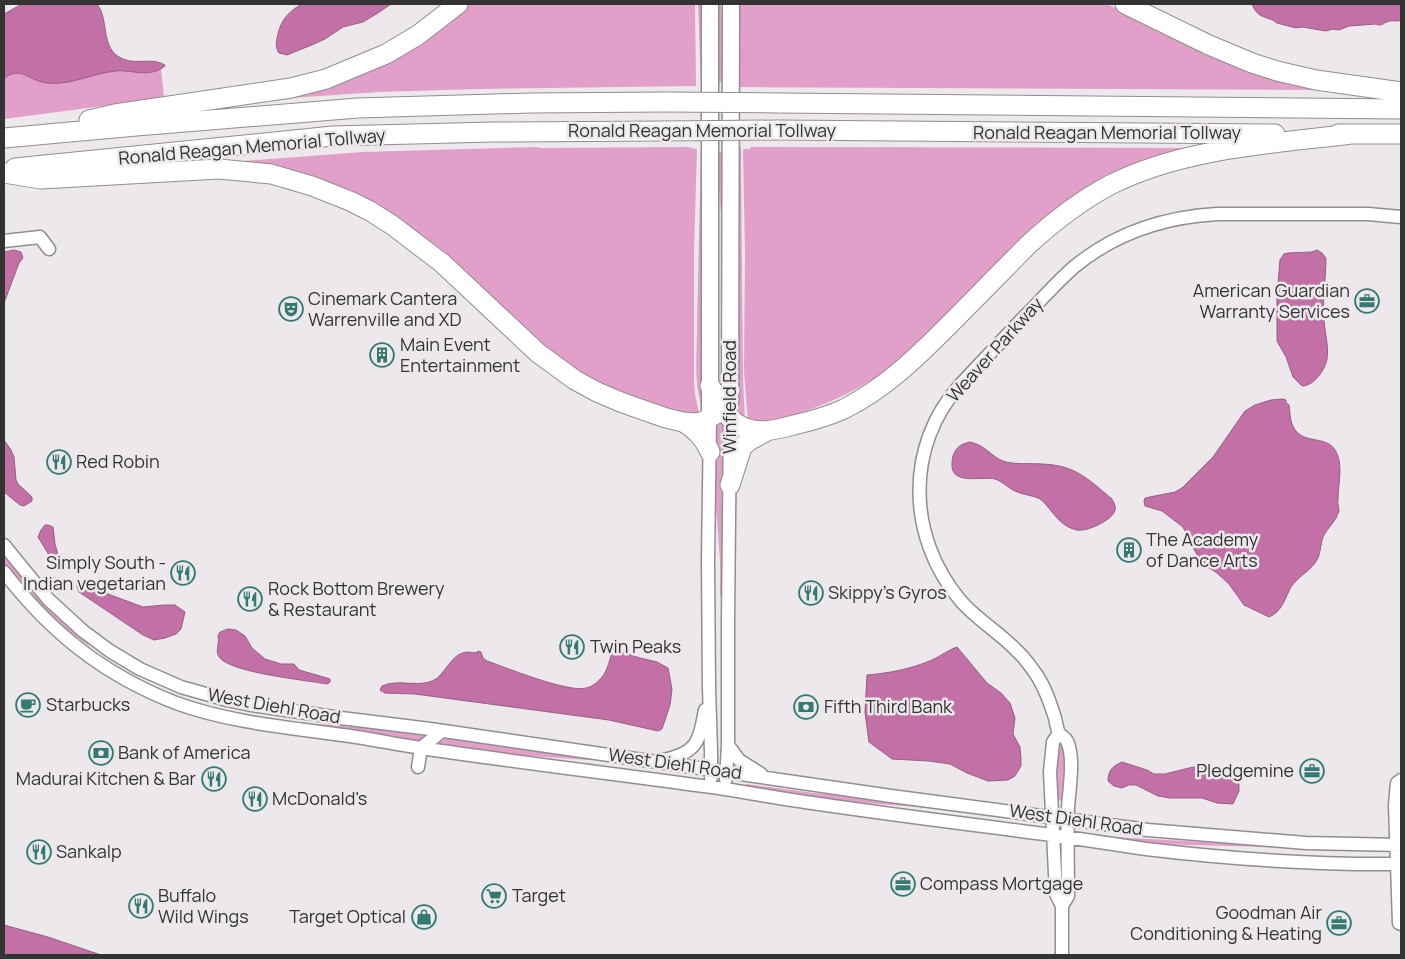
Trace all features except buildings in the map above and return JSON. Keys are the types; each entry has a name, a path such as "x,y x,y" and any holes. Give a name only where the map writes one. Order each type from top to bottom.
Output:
{"highway":[{"path":"26,135 115,114 291,88 326,79 386,54 418,35 458,4"},
{"path":"1124,4 1209,45 1277,71 1316,80 1401,92"},
{"name":"Ronald Reagan Memorial Tollway","path":"4,138 358,108 531,103 667,102 1401,109"},
{"name":"Ronald Reagan Memorial Tollway","path":"4,171 332,136 493,132 777,130 1401,134"},
{"path":"730,485 742,447 749,441 767,431 813,420 844,409 895,376 916,358 1046,228 1112,184 1155,167 1206,154 1351,134"},
{"path":"4,171 41,179 219,168 272,174 312,186 350,201 392,225 442,263 538,353 576,380 623,403 666,418 683,422 702,422 720,415 730,390"},
{"path":"710,386 720,415 740,426 752,430 767,431"},
{"path":"683,422 701,435 710,452"}],"main road":[{"name":"Winfield Road","path":"710,4 710,386"},
{"name":"Winfield Road","path":"730,390 731,4"}],"street":[{"name":"Weaver Parkway","path":"1062,906 1068,896 1068,819 1071,784 1069,752 1066,740 1058,733 1048,699 1035,673 1017,650 961,602 944,579 934,559 925,533 920,503 921,467 924,451 938,416 951,395 1064,276 1111,242 1143,228 1177,218 1217,214 1368,214 1401,217"},
{"path":"4,241 40,237 49,249"},
{"name":"Winfield Road","path":"710,788 708,560 710,452 720,415"},
{"name":"Winfield Road","path":"720,415 730,485 728,745 725,789"},
{"name":"West Diehl Road","path":"4,545 48,599 83,631 131,664 174,684 208,696 252,706 1148,830 1306,843 1399,845"},
{"name":"West Diehl Road","path":"4,572 32,607 65,638 90,657 116,674 148,691 199,710 224,716 421,748 1146,849 1225,857 1399,864"},
{"path":"656,762 678,757 691,749 701,730 709,688"},
{"path":"418,767 421,748 442,731"},
{"path":"1058,733 1052,742 1050,772 1056,894 1062,906 1062,955"},
{"path":"728,745 739,760 767,778"},
{"path":"1401,780 1397,783 1396,793 1399,845 1399,923 1401,924"}],"shaded area":[{"path":"22,4 97,4 101,11 108,41 116,54 128,61 155,62 165,66 154,72 116,71 64,83 41,82 15,73 4,79 4,14"},
{"path":"302,4 391,4 363,22 343,27 314,44 287,55 279,53 276,42 281,24 289,13"},
{"path":"467,4 695,4 696,86 379,92 274,99 300,92"},
{"path":"698,4 705,4 704,86 701,86"},
{"path":"716,4 721,4 725,82 716,82"},
{"path":"737,4 1107,4 1203,50 1323,90 737,87"},
{"path":"1252,4 1401,4 1401,20 1380,25 1349,26 1339,30 1326,31 1302,27 1296,28 1277,23 1260,15"},
{"path":"161,69 164,98 4,119 4,79 16,73 32,78 115,71 152,72"},
{"path":"736,146 741,147 745,422 735,415"},
{"path":"538,147 689,147 697,149 694,250 694,382 700,418 621,396 553,357 432,244 399,219 229,162 363,152"},
{"path":"701,147 705,147 703,408 698,389 696,369"},
{"path":"751,147 1190,148 1139,165 884,372 836,399 801,413 783,418 748,422 744,371 745,252 743,149 750,149"},
{"path":"716,152 725,152 724,252"},
{"path":"14,250 21,252 23,258 19,263 4,303 4,252"},
{"path":"1317,250 1326,258 1324,326 1327,359 1318,377 1311,383 1302,386 1293,377 1286,357 1277,341 1277,295 1280,260 1284,254"},
{"path":"1282,399 1286,400 1286,403 1289,405 1291,422 1296,431 1302,436 1328,443 1337,454 1340,470 1339,511 1323,537 1317,560 1293,584 1277,612 1269,617 1244,605 1229,584 1208,567 1196,553 1183,527 1162,511 1145,506 1144,501 1145,498 1175,492 1182,488 1213,457 1245,411 1255,405"},
{"path":"719,422 725,426 723,595 720,595 720,560 714,478 716,424"},
{"path":"4,440 14,457 16,480 32,497 32,501 24,506 4,492"},
{"path":"970,442 980,446 1003,461 1053,465 1072,470 1088,479 1112,499 1115,504 1115,510 1110,518 1099,524 1087,529 1072,529 1057,518 1040,499 1015,491 995,479 970,479 958,476 954,473 952,467 953,456 959,446"},
{"path":"45,525 53,527 59,558 54,559 49,555 38,537"},
{"path":"4,554 89,642 88,645 46,615 36,605 4,565"},
{"path":"77,583 83,583 143,607 175,605 185,612 181,629 176,634 154,640 143,635 79,592"},
{"path":"228,629 236,630 245,636 252,648 265,659 281,664 294,664 299,670 330,679 330,682 327,684 270,675 239,668 227,663 220,658 217,650 220,632"},
{"path":"957,647 987,683 1001,693 1010,703 1015,718 1013,734 1020,747 1021,766 1015,776 1008,780 988,781 950,764 892,759 869,742 865,712 867,675 892,672 916,666"},
{"path":"613,649 657,662 668,668 672,689 670,705 662,729 658,731 609,720 415,694 385,693 380,690 382,686 395,683 430,682 438,678 460,654 476,653 478,651 481,652 483,658 487,661 552,684 578,689 586,688 595,684 604,674"},
{"path":"319,724 432,735 424,744 318,726"},
{"path":"442,737 590,757 589,760 491,753 434,745"},
{"path":"1060,744 1064,755 1065,770 1063,797 1059,801 1057,799 1055,779 1058,745"},
{"path":"1122,762 1154,774 1165,774 1193,767 1219,769 1233,777 1239,784 1239,791 1233,804 1217,803 1202,798 1158,796 1136,785 1122,788 1114,786 1108,781 1110,771"},
{"path":"746,784 814,793 901,801 944,809 814,799 746,787"},
{"path":"1094,836 1275,846 1275,847 1147,844"},
{"path":"4,925 48,937 101,955 4,955"}],"place":[{"name":"American Guardian Warranty Services","path":"1367,301"},
{"name":"Cinemark Cantera Warrenville and XD","path":"291,309"},
{"name":"Main Event Entertainment","path":"382,355"},
{"name":"Red Robin","path":"59,462"},
{"name":"The Academy of Dance Arts","path":"1129,550"},
{"name":"Simply South - Indian vegetarian","path":"183,573"},
{"name":"Skippy's Gyros","path":"811,593"},
{"name":"Rock Bottom Brewery & Restaurant","path":"250,599"},
{"name":"Twin Peaks","path":"572,647"},
{"name":"Starbucks","path":"28,705"},
{"name":"Fifth Third Bank","path":"806,707"},
{"name":"Bank of America","path":"101,753"},
{"name":"Pledgemine","path":"1312,771"},
{"name":"Madurai Kitchen & Bar","path":"214,779"},
{"name":"McDonald's","path":"255,799"},
{"name":"Sankalp","path":"39,852"},
{"name":"Compass Mortgage","path":"903,884"},
{"name":"Target","path":"494,896"},
{"name":"Buffalo Wild Wings","path":"141,906"},
{"name":"Target Optical","path":"424,917"},
{"name":"Goodman Air Conditioning & Heating","path":"1339,923"}]}
